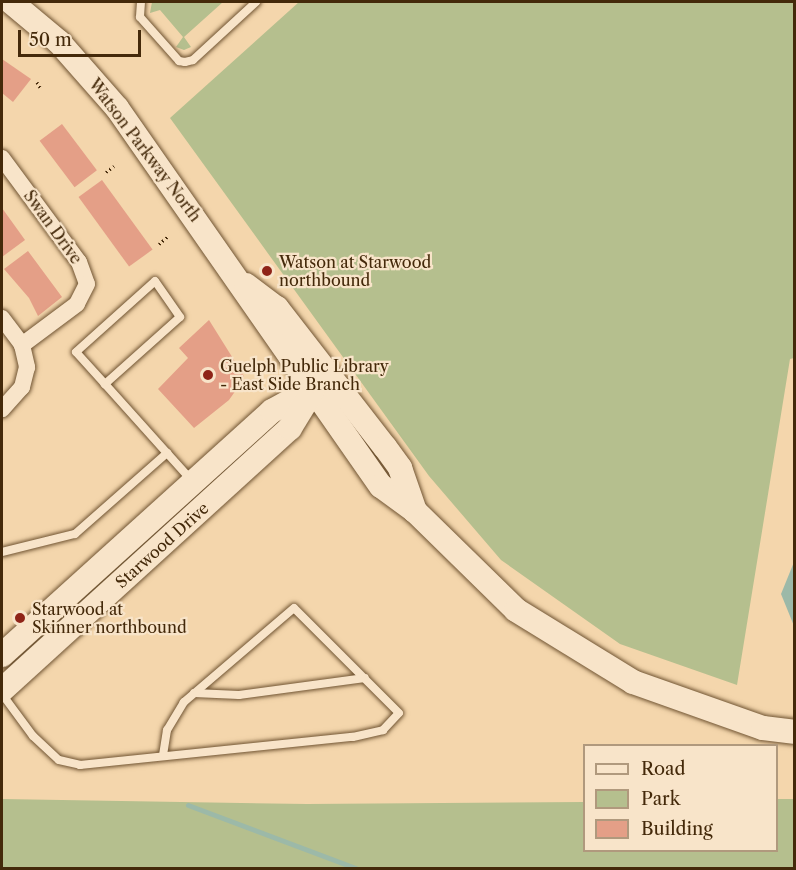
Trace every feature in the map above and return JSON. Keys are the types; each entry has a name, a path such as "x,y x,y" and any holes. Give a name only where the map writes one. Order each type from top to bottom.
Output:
{"main road":[{"name":"Watson Parkway North","path":"11,2 59,42 117,108 242,282 262,320 381,486 414,511 516,610 633,682 763,728 795,732"},
{"name":"Watson Parkway North","path":"242,282 278,308 400,468 414,511"},
{"name":"Starwood Drive","path":"2,655 272,411 312,392 332,378"},
{"name":"Starwood Drive","path":"2,692 290,428 312,392"}],"street":[{"name":"Swan Drive","path":"2,158 79,262 87,284 77,304 22,345"},
{"path":"2,318 22,345 26,377 16,396 2,409"}],"lane":[{"path":"141,2 140,17 179,61 185,62 193,60 256,2"},
{"path":"105,384 180,317 155,281 76,352 193,482"},
{"path":"2,552 75,534 166,453"},
{"path":"2,692 33,736 59,760 80,765 163,754 353,737 383,730 399,713 294,609 194,693 167,730 163,754"},
{"path":"194,693 239,694 365,678"}],"path":[{"path":"37,82 41,89"},
{"path":"106,172 114,166"},
{"path":"159,244 167,237"}],"green space":[{"path":"152,2 223,2 184,37 191,47 184,50 176,47 183,37 160,10 150,13"},
{"path":"299,2 794,2 794,358 790,359 737,685 620,644 501,560 429,476 170,118"},
{"path":"2,799 307,804 583,802 583,852 778,852 778,799 794,799 794,868 2,868"}],"shaded area":[{"path":"794,562 794,626 781,594"}],"building":[{"path":"2,59 31,79 13,102 2,93"},
{"path":"62,124 97,170 75,187 40,141"},
{"path":"102,180 153,250 129,267 79,197"},
{"path":"2,208 25,240 2,257"},
{"path":"28,251 62,297 38,316 29,298 4,269"},
{"name":"Guelph Public Library - East Side Branch","path":"209,320 244,376 232,387 236,390 229,400 194,428 158,389 188,358 179,348"}],"waterway":[{"path":"188,805 356,868"}],"place":[{"name":"Watson at Starwood northbound","path":"267,271"},
{"name":"Guelph Public Library - East Side Branch","path":"208,375"},
{"name":"Starwood at Skinner northbound","path":"20,618"}]}
